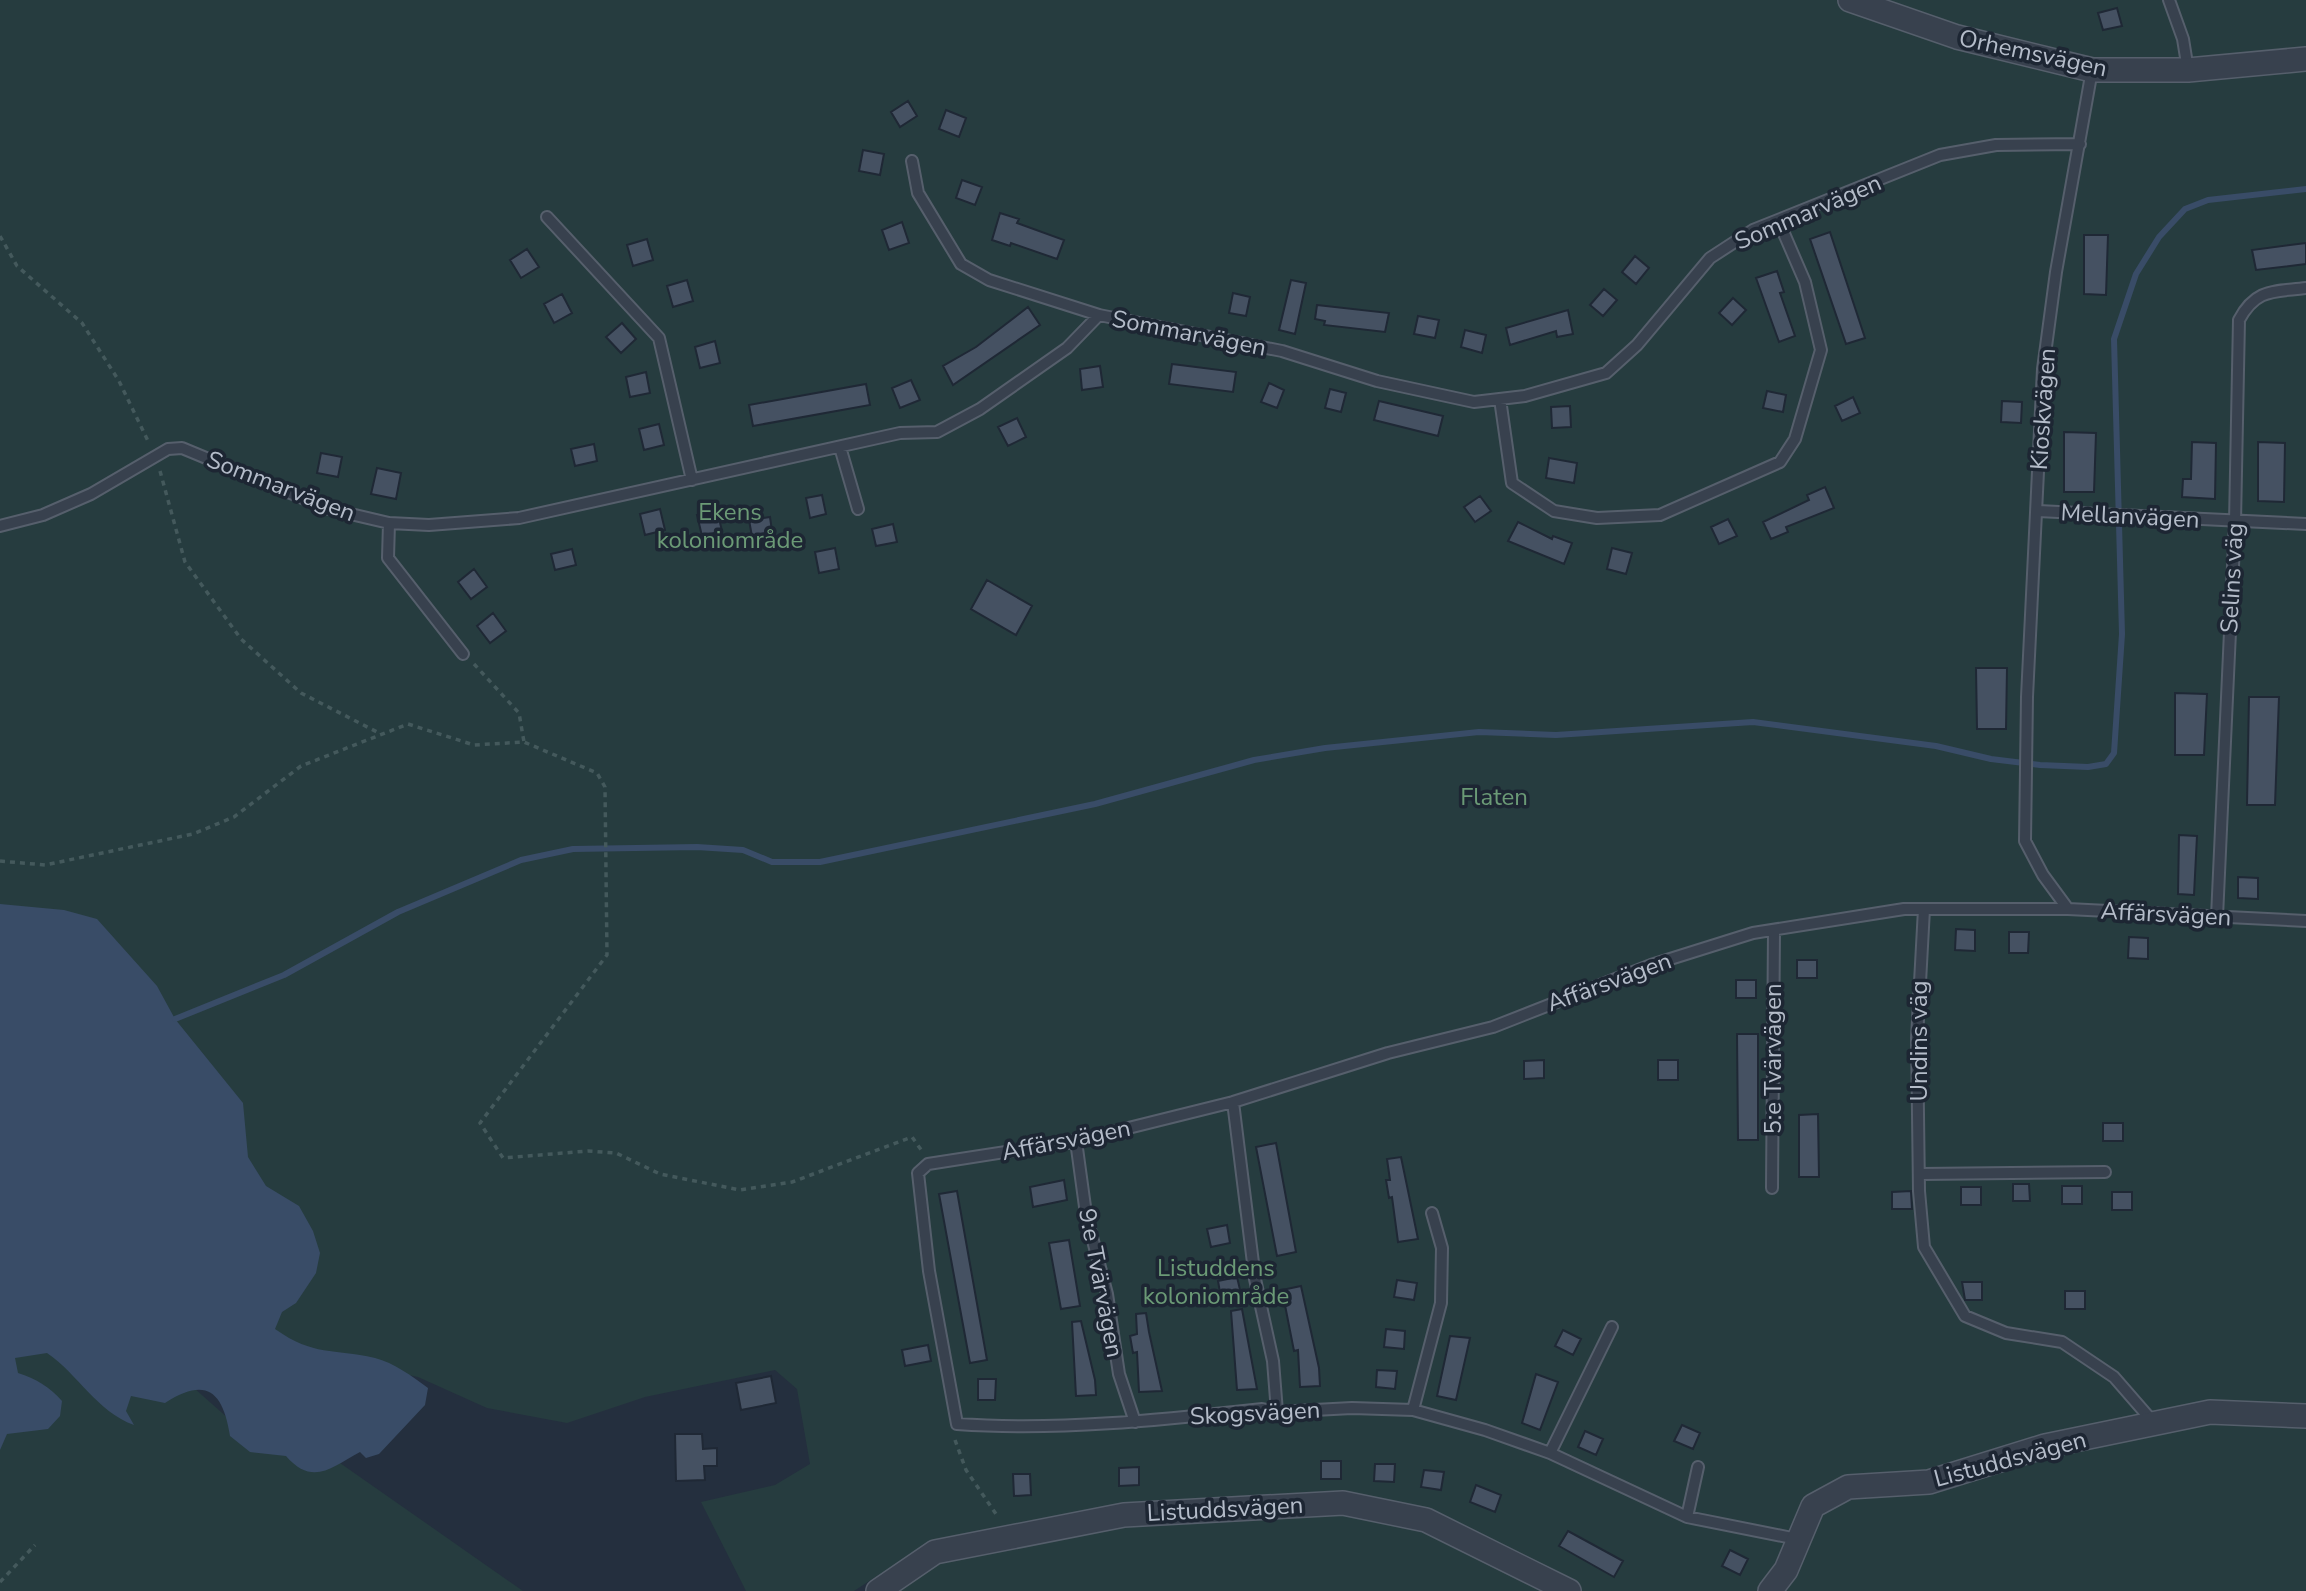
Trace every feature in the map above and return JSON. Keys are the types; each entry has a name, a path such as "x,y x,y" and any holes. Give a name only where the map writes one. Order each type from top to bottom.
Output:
{"street":[{"name":"Orhemsvägen","path":"1850,0 1957,37 2092,70 2188,70 2306,59"},
{"name":"Listuddsvägen","path":"1770,1591 1786,1570 1813,1506 1848,1487 1929,1482 2045,1446 2210,1412 2306,1416"},
{"name":"Listuddsvägen","path":"878,1591 935,1552 1124,1514 1343,1503 1426,1521 1569,1591"}],"lane":[{"path":"2169,0 2183,39 2188,70"},
{"name":"Kioskvägen","path":"2068,909 2043,875 2025,841 2024,779 2043,369 2056,272 2092,70"},
{"name":"Sommarvägen","path":"0,526 43,515 91,494 168,449 182,448 329,509 389,523 429,525 519,518 900,433 937,432 980,408 1068,348 1099,315 1282,351 1377,381 1474,402 1525,396 1606,373 1637,345 1710,258 1753,230 1779,222 1940,155 1996,145 2080,144"},
{"path":"912,161 918,193 961,264 989,280 1099,315"},
{"path":"547,217 659,338 692,480"},
{"path":"1500,399 1511,483 1554,512 1597,519 1660,514 1780,462 1795,439 1821,350 1805,282 1779,222"},
{"name":"Selins väg","path":"2217,917 2235,522 2239,320 2248,303 2260,294 2306,288"},
{"path":"840,447 858,509"},
{"name":"Mellanvägen","path":"2038,511 2115,517 2306,524"},
{"path":"389,523 388,558 463,654"},
{"name":"Affärsvägen","path":"928,1164 1076,1141 1233,1102 1388,1053 1493,1027 1651,965 1753,933 1904,909 2068,909 2306,921"},
{"name":"Undins väg","path":"1924,909 1917,1038 1921,1174 1919,1191 1924,1247 1965,1316 2006,1333 2062,1342 2114,1377 2155,1424"},
{"name":"5:e Tvärvägen","path":"1772,1188 1774,931"},
{"path":"1233,1102 1255,1279 1273,1361 1277,1412"},
{"name":"9:e Tvärvägen","path":"1076,1141 1086,1214 1107,1294 1119,1374 1135,1422"},
{"path":"928,1164 918,1173 929,1271 957,1424"},
{"path":"1921,1174 2105,1172"},
{"path":"1413,1410 1441,1303 1443,1248 1432,1213"},
{"path":"1550,1453 1612,1327"},
{"name":"Skogsvägen","path":"957,1424 1009,1428 1135,1422 1262,1409 1277,1412 1352,1408 1413,1410 1485,1430 1550,1453 1687,1517 1797,1539"},
{"path":"1687,1517 1698,1467"}],"path":[{"path":"0,236 18,266 82,323 119,381 155,456 185,562 241,639 301,693 382,734"},
{"path":"463,654 493,682 519,713 524,742"},
{"path":"0,861 46,865 193,834 234,817 301,766 408,724 474,746 524,742 597,774 605,788 607,955 480,1123 503,1158 588,1151 616,1153 660,1174 740,1189 792,1182 912,1137 928,1164"},
{"path":"957,1424 954,1445 966,1470 991,1505 1009,1538"},
{"path":"0,1581 35,1545"}],"green space":[{"name":"Flaten","path":"0,0 2306,0 2306,1591 868,1591 880,1574 854,1591 746,1591 701,1502 775,1485 810,1464 797,1389 775,1370 645,1397 567,1423 487,1408 418,1377 224,1336 194,1388 256,1443 340,1463 523,1591 0,1591"}],"water":[{"path":"0,904 64,910 97,919 157,986 175,1019 243,1103 248,1157 266,1186 299,1206 313,1231 320,1253 316,1273 296,1303 282,1312 275,1329 313,1348 382,1360 403,1370 428,1388 425,1405 379,1454 366,1458 360,1452 331,1468 314,1472 305,1471 286,1456 250,1452 230,1436 223,1408 217,1399 202,1390 180,1395 165,1403 131,1396 126,1411 134,1425 98,1402 47,1353 15,1358 18,1373 42,1384 62,1401 60,1416 48,1429 7,1434 0,1450"}],"building":[{"path":"2117,8 2122,26 2103,30 2098,13"},
{"path":"908,101 917,116 900,127 891,112"},
{"path":"946,110 966,118 959,137 939,129"},
{"path":"863,150 884,154 880,175 859,171"},
{"path":"962,180 982,187 975,205 956,198"},
{"path":"1000,213 1019,219 1017,223 1064,240 1057,259 1011,243 1010,246 992,240"},
{"path":"902,222 909,243 889,250 882,230"},
{"path":"1830,232 1865,338 1846,344 1810,239"},
{"path":"2084,235 2108,235 2106,295 2084,294"},
{"path":"647,239 653,260 633,266 627,245"},
{"path":"2306,243 2306,264 2256,270 2252,250"},
{"path":"527,249 539,267 521,278 510,260"},
{"path":"1635,256 1649,268 1636,284 1622,272"},
{"path":"1777,271 1784,292 1780,293 1795,336 1779,342 1756,278"},
{"path":"687,280 693,301 673,307 667,286"},
{"path":"1291,280 1306,283 1295,334 1279,330"},
{"path":"1604,289 1617,300 1603,316 1590,305"},
{"path":"1233,293 1250,297 1246,316 1229,313"},
{"path":"562,294 572,313 554,323 544,304"},
{"path":"1733,298 1746,310 1732,325 1719,313"},
{"path":"1317,305 1389,313 1385,332 1324,325 1325,321 1315,319"},
{"path":"1028,307 1040,325 953,385 943,366 976,347"},
{"path":"1568,310 1573,334 1557,337 1556,331 1510,345 1506,328"},
{"path":"1418,316 1439,320 1435,338 1414,334"},
{"path":"622,323 636,339 621,353 606,337"},
{"path":"1465,330 1486,335 1482,353 1461,347"},
{"path":"715,341 720,363 700,368 695,347"},
{"path":"1172,364 1236,372 1233,392 1169,384"},
{"path":"1100,366 1103,387 1082,390 1080,369"},
{"path":"646,372 650,393 630,397 626,377"},
{"path":"911,380 920,400 900,408 892,388"},
{"path":"1269,383 1284,390 1277,408 1261,402"},
{"path":"866,384 870,405 753,426 749,405"},
{"path":"1330,389 1346,393 1341,412 1325,408"},
{"path":"1767,391 1786,395 1783,412 1763,408"},
{"path":"1853,397 1860,413 1842,421 1835,406"},
{"path":"1379,401 1443,416 1438,436 1374,420"},
{"path":"2002,401 2022,402 2021,423 2001,422"},
{"path":"1570,406 1571,427 1552,428 1551,407"},
{"path":"1017,418 1026,437 1008,446 998,427"},
{"path":"659,424 664,445 644,450 639,429"},
{"path":"2064,432 2096,433 2094,492 2064,492"},
{"path":"2192,442 2216,443 2215,499 2182,497 2183,479 2191,479"},
{"path":"2258,442 2285,443 2284,502 2258,501"},
{"path":"594,444 597,461 575,466 571,449"},
{"path":"321,453 342,457 338,477 317,473"},
{"path":"1549,458 1577,463 1574,483 1546,478"},
{"path":"377,468 401,473 396,499 371,494"},
{"path":"1825,487 1834,508 1786,527 1788,532 1771,539 1763,522 1809,500 1807,495"},
{"path":"822,495 826,514 810,518 806,498"},
{"path":"1480,496 1491,511 1475,522 1464,507"},
{"path":"660,509 665,530 645,535 640,514"},
{"path":"717,510 722,531 702,536 697,515"},
{"path":"770,517 773,538 753,542 749,520"},
{"path":"1728,519 1737,536 1719,544 1711,527"},
{"path":"1518,522 1552,539 1553,536 1572,543 1564,564 1508,541"},
{"path":"893,524 897,542 876,546 872,529"},
{"path":"835,548 839,569 819,573 815,552"},
{"path":"1612,548 1632,553 1626,574 1607,569"},
{"path":"572,549 576,565 555,570 551,554"},
{"path":"474,569 487,587 471,599 458,582"},
{"path":"987,580 1032,606 1016,635 971,609"},
{"path":"493,613 506,631 490,643 477,626"},
{"path":"1976,668 2007,668 2006,729 1977,729"},
{"path":"2175,693 2207,694 2204,755 2175,755"},
{"path":"2249,697 2279,697 2275,805 2247,805"},
{"path":"2179,835 2197,836 2194,895 2178,894"},
{"path":"2238,877 2258,878 2258,899 2238,898"},
{"path":"1956,929 1975,930 1975,951 1955,950"},
{"path":"2009,932 2029,932 2028,953 2009,953"},
{"path":"2129,937 2148,938 2148,959 2128,958"},
{"path":"1797,960 1817,960 1817,978 1797,978"},
{"path":"1736,980 1756,980 1756,998 1736,998"},
{"path":"1737,1034 1758,1034 1758,1140 1738,1140"},
{"path":"1544,1060 1544,1078 1524,1079 1524,1061"},
{"path":"1658,1060 1678,1060 1678,1080 1658,1080"},
{"path":"1818,1114 1819,1177 1799,1177 1799,1115"},
{"path":"2103,1123 2123,1123 2123,1141 2103,1141"},
{"path":"1276,1143 1296,1252 1277,1256 1256,1147"},
{"path":"1401,1157 1418,1239 1398,1242 1392,1197 1389,1198 1386,1180 1390,1180 1387,1159"},
{"path":"1064,1180 1067,1200 1033,1207 1030,1187"},
{"path":"2013,1184 2029,1184 2030,1201 2013,1201"},
{"path":"2062,1186 2082,1186 2082,1204 2062,1204"},
{"path":"1961,1187 1981,1187 1981,1205 1961,1205"},
{"path":"957,1191 987,1360 970,1363 939,1194"},
{"path":"1911,1191 1912,1209 1892,1209 1892,1192"},
{"path":"2112,1192 2132,1192 2132,1210 2112,1210"},
{"path":"1227,1225 1230,1243 1211,1247 1207,1229"},
{"path":"1069,1240 1080,1306 1061,1309 1049,1243"},
{"path":"1237,1277 1241,1294 1221,1298 1218,1281"},
{"path":"1397,1280 1417,1283 1414,1300 1394,1297"},
{"path":"1962,1282 1982,1282 1982,1300 1965,1300"},
{"path":"1301,1286 1319,1368 1320,1386 1300,1387 1298,1350 1294,1351 1282,1290"},
{"path":"2065,1291 2085,1291 2085,1309 2065,1309"},
{"path":"1242,1309 1257,1389 1237,1390 1231,1311"},
{"path":"1146,1313 1162,1391 1139,1392 1137,1352 1133,1353 1130,1336 1137,1334 1136,1314"},
{"path":"1081,1321 1096,1395 1076,1396 1072,1322"},
{"path":"1386,1329 1405,1331 1404,1349 1384,1347"},
{"path":"1563,1330 1581,1339 1573,1355 1555,1346"},
{"path":"1450,1336 1470,1338 1456,1400 1437,1396"},
{"path":"928,1345 931,1361 905,1366 902,1350"},
{"path":"1377,1370 1397,1371 1395,1389 1376,1387"},
{"path":"1536,1374 1558,1382 1540,1430 1522,1423"},
{"path":"771,1376 776,1403 741,1410 736,1383"},
{"path":"978,1379 996,1379 995,1400 978,1400"},
{"path":"1682,1425 1700,1433 1693,1449 1674,1441"},
{"path":"1585,1431 1603,1439 1596,1455 1578,1447"},
{"path":"675,1434 702,1434 703,1449 717,1448 717,1466 704,1466 705,1480 676,1481"},
{"path":"1321,1461 1341,1461 1341,1479 1321,1479"},
{"path":"1375,1464 1395,1464 1394,1482 1374,1481"},
{"path":"1139,1467 1139,1485 1119,1486 1119,1468"},
{"path":"1424,1470 1444,1472 1441,1490 1421,1487"},
{"path":"1013,1474 1030,1474 1031,1495 1014,1496"},
{"path":"1476,1485 1501,1495 1495,1512 1470,1502"},
{"path":"1568,1531 1623,1561 1614,1577 1559,1546"},
{"path":"1730,1550 1748,1559 1740,1575 1722,1566"}],"waterway":[{"path":"175,1019 284,975 398,912 521,860 573,849 697,847 743,850 772,862 820,862 1095,804 1254,760 1325,748 1479,732 1556,735 1753,722 1936,746 1991,759 2040,765 2088,767 2106,764 2114,753 2122,634 2114,339 2136,274 2159,237 2185,209 2208,200 2306,189"}],"park label":[{"name":"Ekens koloniområde","path":"730,526"},
{"name":"Listuddens koloniområde","path":"1216,1282"}]}
